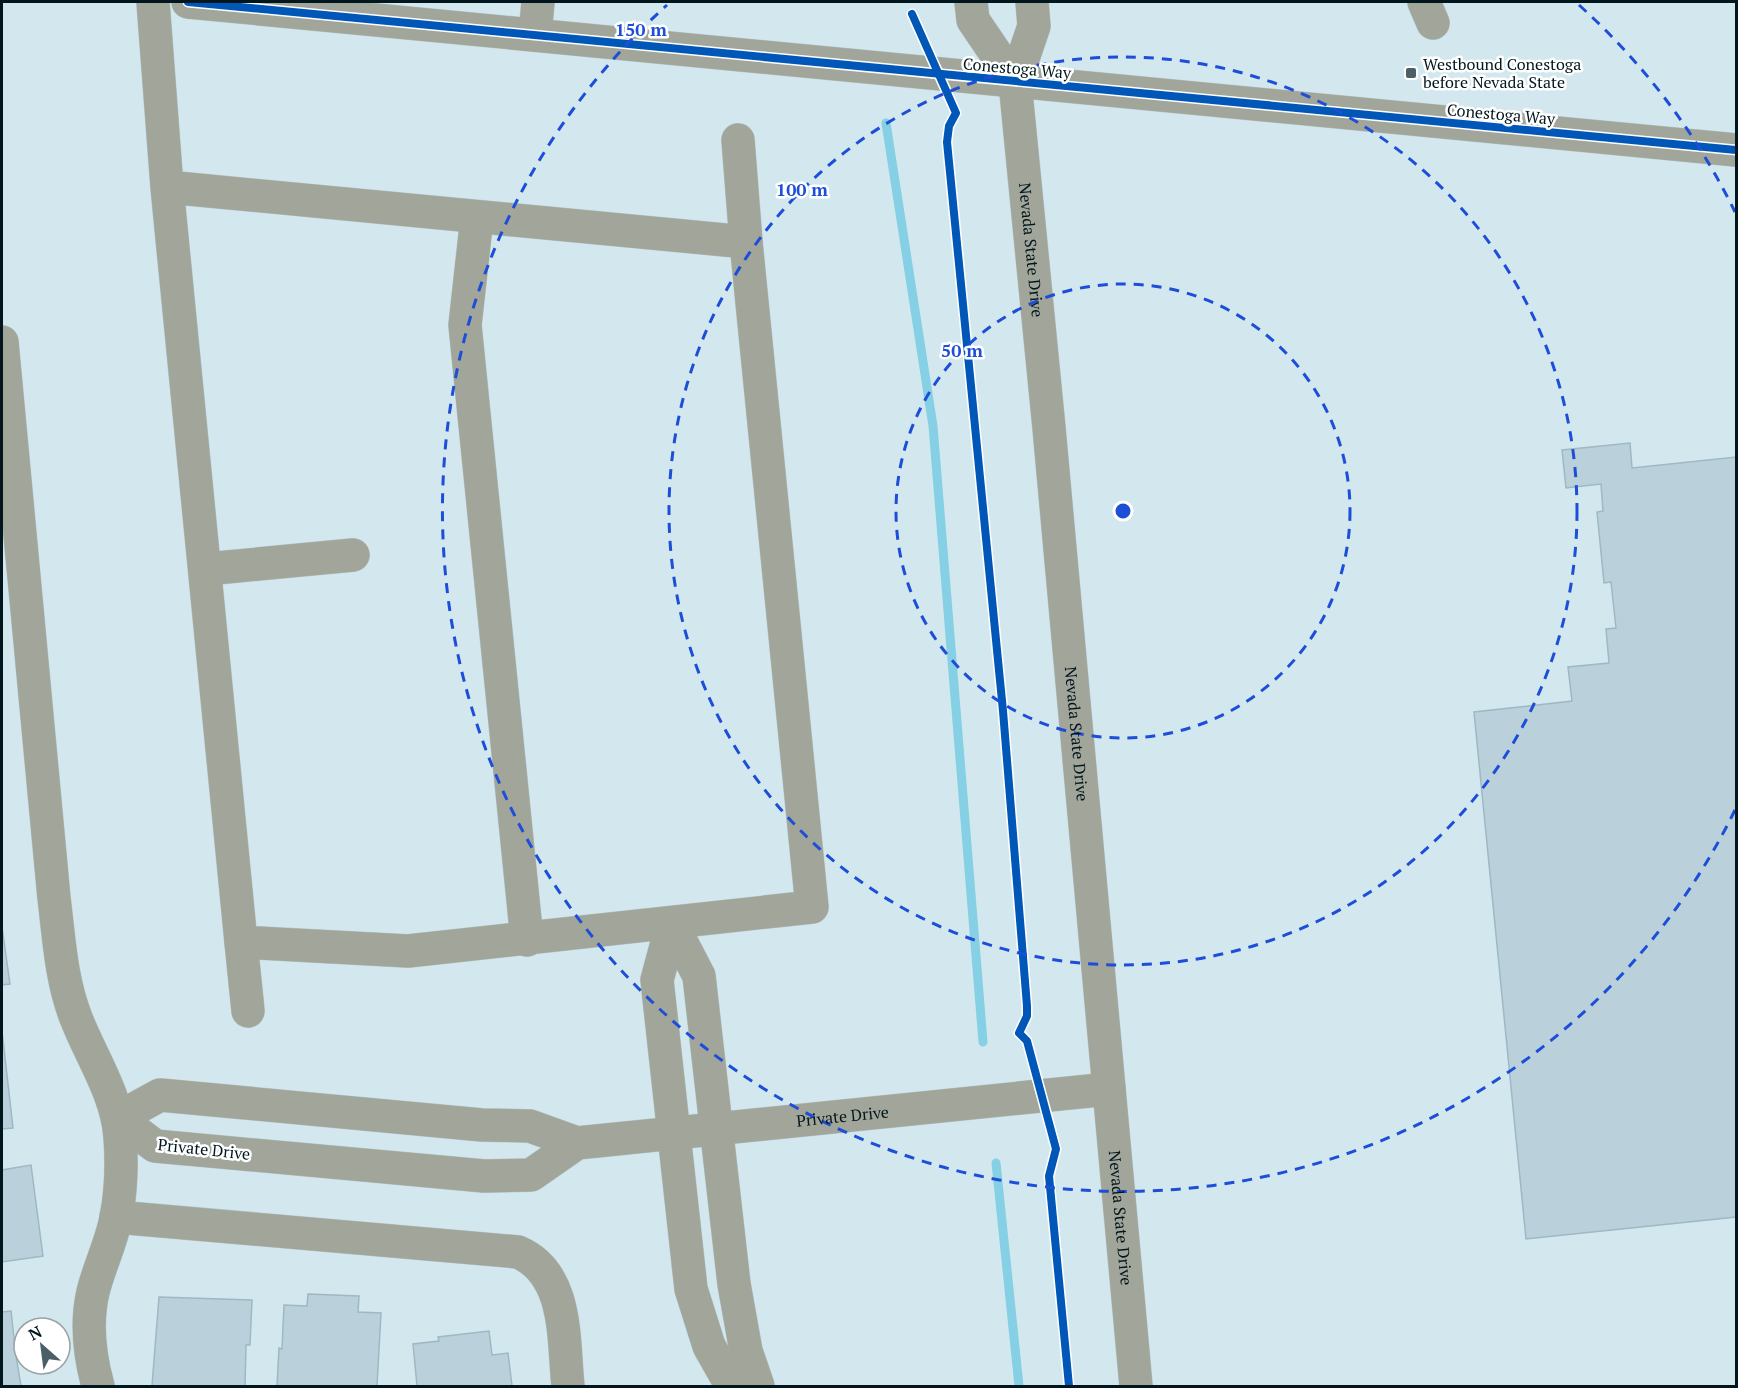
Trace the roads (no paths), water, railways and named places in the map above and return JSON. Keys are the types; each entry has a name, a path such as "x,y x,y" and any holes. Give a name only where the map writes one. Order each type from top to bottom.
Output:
{"street":[{"path":"153,2 167,187 248,1011"},
{"name":"Conestoga Way","path":"188,2 1737,150"},
{"path":"535,35 537,2"},
{"name":"Nevada State Drive","path":"971,2 972,20 1015,82"},
{"name":"Nevada State Drive","path":"1032,2 1034,26 1015,82 1052,452 1136,1386"},
{"path":"241,942 408,951 672,924 812,906 746,242 738,140"},
{"path":"167,187 746,242"},
{"path":"477,218 465,326 527,940"},
{"path":"2,342 9,500 66,985 76,1018 118,1118 121,1169 116,1217 93,1292 91,1348 98,1386"},
{"path":"206,569 354,555"},
{"path":"672,924 699,975 734,1284 746,1351 758,1386"},
{"path":"672,924 657,980 690,1289 709,1346 726,1376 736,1386"},
{"path":"660,1007 702,1002"},
{"name":"Private Drive","path":"577,1143 531,1175 484,1176 155,1146 118,1118 160,1095 482,1125 530,1126 577,1143 1109,1089"},
{"path":"116,1217 518,1252 531,1258 542,1267 552,1283 559,1304 568,1386"}],"waterway":[{"path":"886,123 933,426 983,1042"},
{"path":"996,1163 1019,1386"}],"place":[{"name":"Westbound Conestoga before Nevada State","path":"1411,73"}]}
